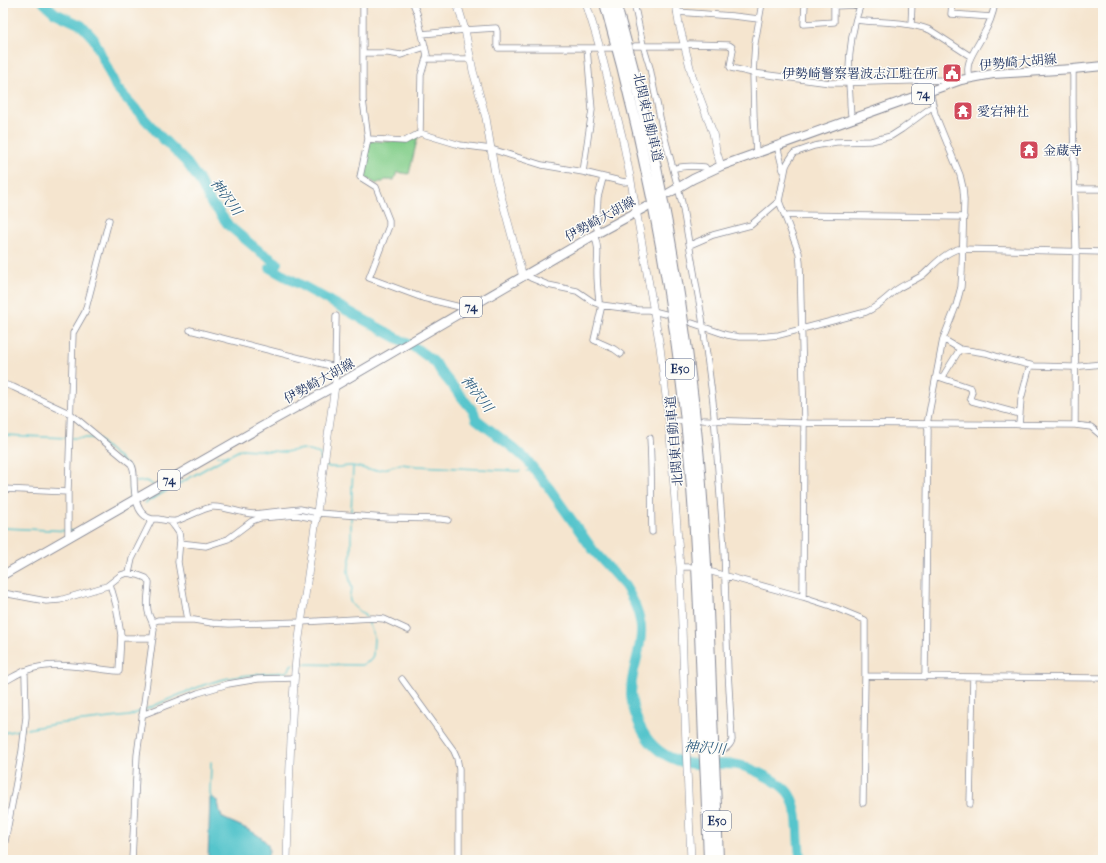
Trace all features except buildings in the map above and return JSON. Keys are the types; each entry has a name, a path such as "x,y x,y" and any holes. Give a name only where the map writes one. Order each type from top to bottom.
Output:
{"highway":[{"name":"北関東自動車道","path":"605,3 629,89 643,152 662,249 679,359 692,490 709,741"},
{"name":"北関東自動車道","path":"615,3 638,87 671,247 694,412 701,490 707,593 710,782 709,860"},
{"name":"北関東自動車道","path":"710,782 718,860"}],"main road":[{"name":"伊勢崎大胡線","path":"669,193 721,166 969,78 993,74 1103,66"},
{"name":"伊勢崎大胡線","path":"3,575 646,207"}],"street":[{"path":"363,3 363,100 368,139 360,177 376,187 389,226 369,278 423,298 460,307 465,310"},
{"path":"413,3 417,13 427,55 421,75 420,133"},
{"path":"457,3 486,118 500,196 524,276 544,283 577,291 600,305 654,311 665,314"},
{"path":"586,3 600,48 616,109 631,181 660,347 669,421 680,567 691,860"},
{"path":"634,3 643,46 650,68 662,127 679,187 690,245 713,402 724,548 732,740 728,746 723,748 698,749 686,746"},
{"path":"676,3 684,46 693,79 713,133 721,166"},
{"path":"756,153 753,73 755,42 762,3"},
{"path":"805,3 804,24 834,22 834,5 861,4 850,50 848,83 852,119"},
{"path":"912,3 912,25"},
{"path":"952,3 952,14 991,17"},
{"path":"969,78 970,56 983,36 995,3"},
{"path":"677,12 759,19"},
{"path":"856,20 912,25 930,30 970,56"},
{"path":"422,34 496,28 498,48 612,48"},
{"path":"635,46 684,46 690,44 730,46 733,50 730,67 753,73 830,83 947,80 953,83"},
{"path":"363,53 388,53 401,55 425,47"},
{"path":"583,172 592,110 587,48"},
{"path":"426,59 470,59"},
{"path":"1073,69 1076,251 1075,425"},
{"path":"925,676 927,424 943,339 959,297 962,278 964,217 963,188 960,175 937,121 930,91"},
{"path":"804,597 804,423 800,258 779,201 784,174 788,162 796,152 825,144 871,141 888,137 902,129 933,106"},
{"path":"368,139 405,141 420,133 460,145 491,149 542,166 583,172 624,182 631,181"},
{"path":"777,146 784,174"},
{"path":"673,168 682,166 697,166 705,168 708,172"},
{"path":"603,178 598,197 596,226 598,250 597,273 600,305 594,340 614,349 621,354"},
{"path":"1075,189 1103,189"},
{"path":"690,245 713,235 751,225 779,201"},
{"path":"785,216 964,217"},
{"path":"69,538 68,492 74,333 85,312 109,220"},
{"path":"692,323 727,335 745,337 771,336 866,312 872,310 897,289 921,276 949,253 958,249 1103,252"},
{"path":"287,860 294,678 335,386 334,366 336,316"},
{"path":"190,330 334,366"},
{"path":"943,339 960,349 986,353 1030,365 1075,367 1103,364"},
{"path":"943,378 960,349"},
{"path":"1019,425 1020,399 1030,365"},
{"path":"936,376 971,388 972,392 970,398 972,401 1020,414"},
{"path":"3,384 13,387 71,414 132,465 134,469 135,499 143,514 152,519 171,522 184,519 213,507 246,514 300,509 317,516"},
{"path":"703,420 804,423 1075,425 1091,427 1103,437"},
{"path":"669,421 678,421"},
{"path":"650,438 652,462 652,532"},
{"path":"3,489 68,492"},
{"path":"180,543 206,546 228,539 252,521 260,518 297,515 448,520"},
{"path":"129,573 132,560 152,519"},
{"path":"171,522 179,533 180,543 178,562 188,620"},
{"path":"680,567 690,567"},
{"path":"712,572 804,597 865,620 864,803"},
{"path":"3,593 41,601 52,601 60,600 110,584 121,575 129,573 146,578 149,582 148,611 153,622 154,629 137,755 132,860"},
{"path":"3,682 24,671 55,665 118,671 120,669 122,638 110,584"},
{"path":"153,622 158,620 188,620 220,624 373,618 384,620 408,630"},
{"path":"122,638 153,638"},
{"path":"3,852 22,751 26,717 24,671"},
{"path":"865,676 1103,678"},
{"path":"970,804 972,677"},
{"path":"142,715 198,693 228,684 258,679 294,678"},
{"path":"402,679 454,751 457,758 459,769 459,860"}],"green space":[{"path":"418,136 409,174 397,172 394,180 385,180 377,184 362,176 370,141 407,142"}],"water":[{"path":"211,797 217,801 223,818 251,831 264,840 269,851 266,860 208,860"}],"waterway":[{"name":"神沢川","path":"44,3 55,13 81,25 94,39 116,87 161,137 187,163 199,180 212,205 216,208 229,226 258,250 277,263 270,268 417,349 432,360 474,412 476,419 527,460 593,550 625,586 636,606 640,622 641,639 632,679 631,694 635,713 646,737 654,747 670,758 695,764 727,764 742,766 759,772 782,787 791,797 796,812 801,860"},
{"path":"3,435 67,438"},
{"path":"71,438 96,438 129,467 130,498"},
{"path":"217,456 230,455 242,449 285,452 303,449 320,454 321,464"},
{"path":"145,503 228,456"},
{"path":"326,466 354,466 367,470 378,470 401,464 520,471"},
{"path":"351,514 353,466"},
{"name":"神沢川","path":"527,471 534,470"},
{"path":"136,482 146,481 153,485"},
{"path":"351,517 351,553 348,572 352,589 350,599 353,605 366,617"},
{"path":"3,528 73,531"},
{"path":"298,664 362,665 370,661 373,655 374,637 368,620"},
{"path":"144,710 185,692 219,680 257,674 286,672 289,670 291,665 294,664"},
{"path":"27,729 55,724 129,716 141,711"},
{"path":"3,733 23,729"},
{"path":"211,762 211,798"}],"place":[{"name":"伊勢崎警察署波志江駐在所","path":"952,73"},
{"name":"愛宕神社","path":"963,111"},
{"name":"金蔵寺","path":"1029,150"}]}
